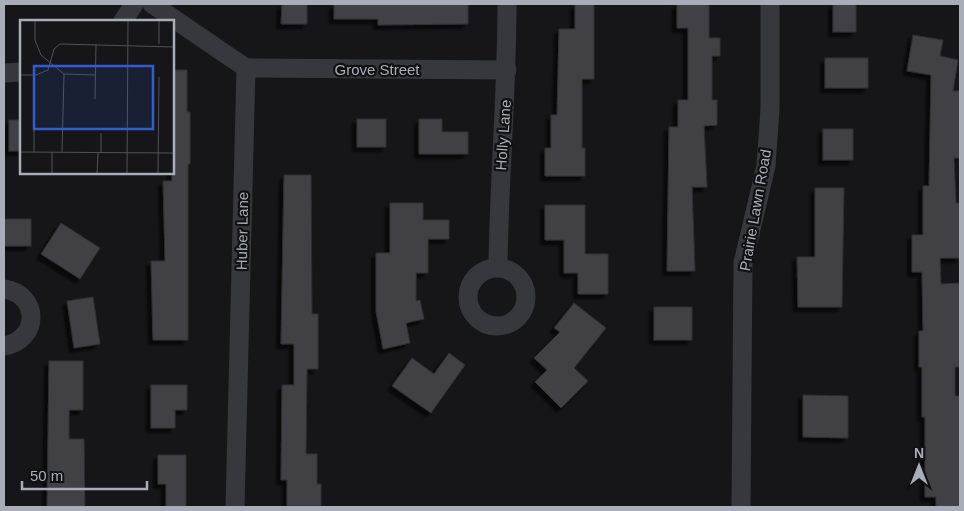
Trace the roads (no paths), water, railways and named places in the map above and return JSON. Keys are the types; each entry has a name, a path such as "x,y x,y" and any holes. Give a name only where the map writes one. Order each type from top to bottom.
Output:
{"street":[{"path":"124,20 134,4"},
{"path":"152,4 246,68"},
{"name":"Holly Lane","path":"498,267 499,184 507,70 507,4"},
{"name":"Prairie Lawn Road","path":"741,507 743,263 766,166 770,109 770,4"},
{"name":"Grove Street","path":"246,68 507,70"},
{"name":"Huber Lane","path":"236,507 246,68"},
{"path":"4,74 20,72"},
{"path":"4,289 19,294 26,300 31,317 26,334 20,340 4,346"}]}
